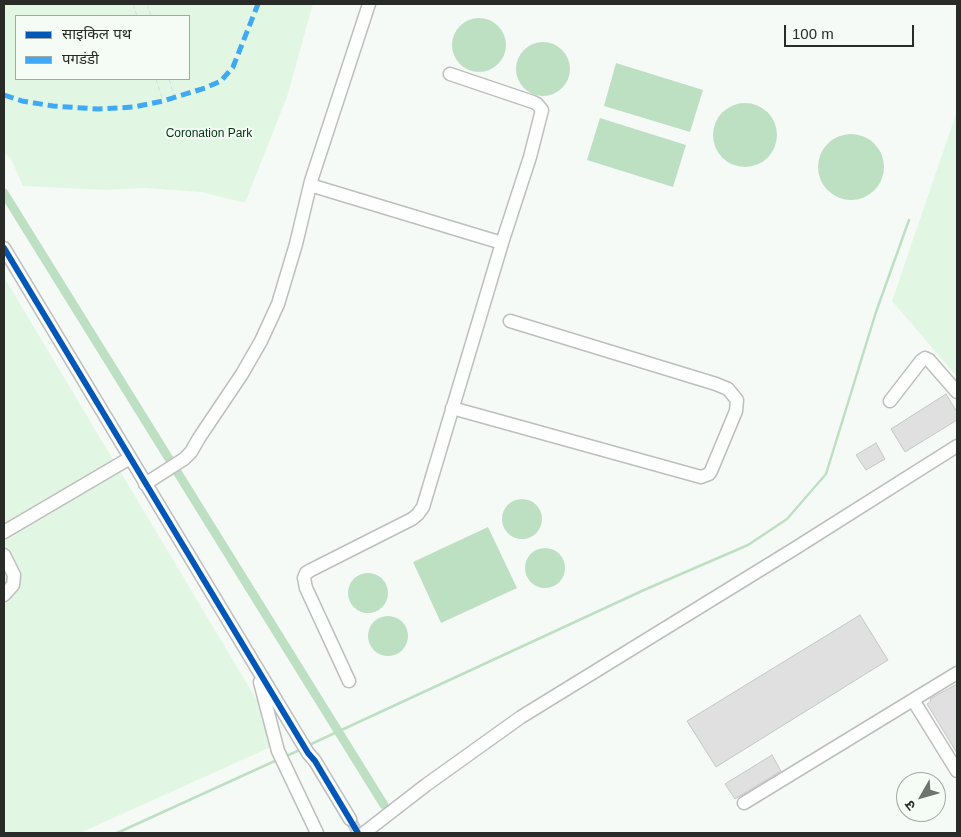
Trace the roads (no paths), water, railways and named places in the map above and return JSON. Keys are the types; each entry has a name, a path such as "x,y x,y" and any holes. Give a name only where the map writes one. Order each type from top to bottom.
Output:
{"street":[{"path":"150,480 184,459 191,452 242,374 261,341 278,304 296,244 310,185 369,4"},
{"path":"349,681 306,588 304,578 306,573 311,570 418,514 423,507 502,243 530,157 542,110 533,102 450,74"},
{"path":"310,185 502,243"},
{"path":"4,248 130,458 150,480 257,670 308,753 315,761 346,821"},
{"path":"452,408 701,477 712,471 736,411 737,400 728,389 510,322"},
{"path":"890,401 920,361 925,358 930,360 957,392"},
{"path":"364,833 521,716 794,549 957,446"},
{"path":"4,532 130,458"},
{"path":"4,555 14,575 13,585 4,595"},
{"path":"257,670 278,751 317,833"},
{"path":"744,803 957,673"},
{"path":"913,700 957,771"}],"waterway":[{"path":"4,193 384,805"},
{"path":"309,745 644,590 748,545 787,519 826,474 876,312 909,220"},
{"path":"284,757 302,749"},
{"path":"117,833 277,760"}],"tunnel":[{"path":"350,819 358,833"}],"park label":[{"name":"Coronation Park","path":"209,134"}]}
